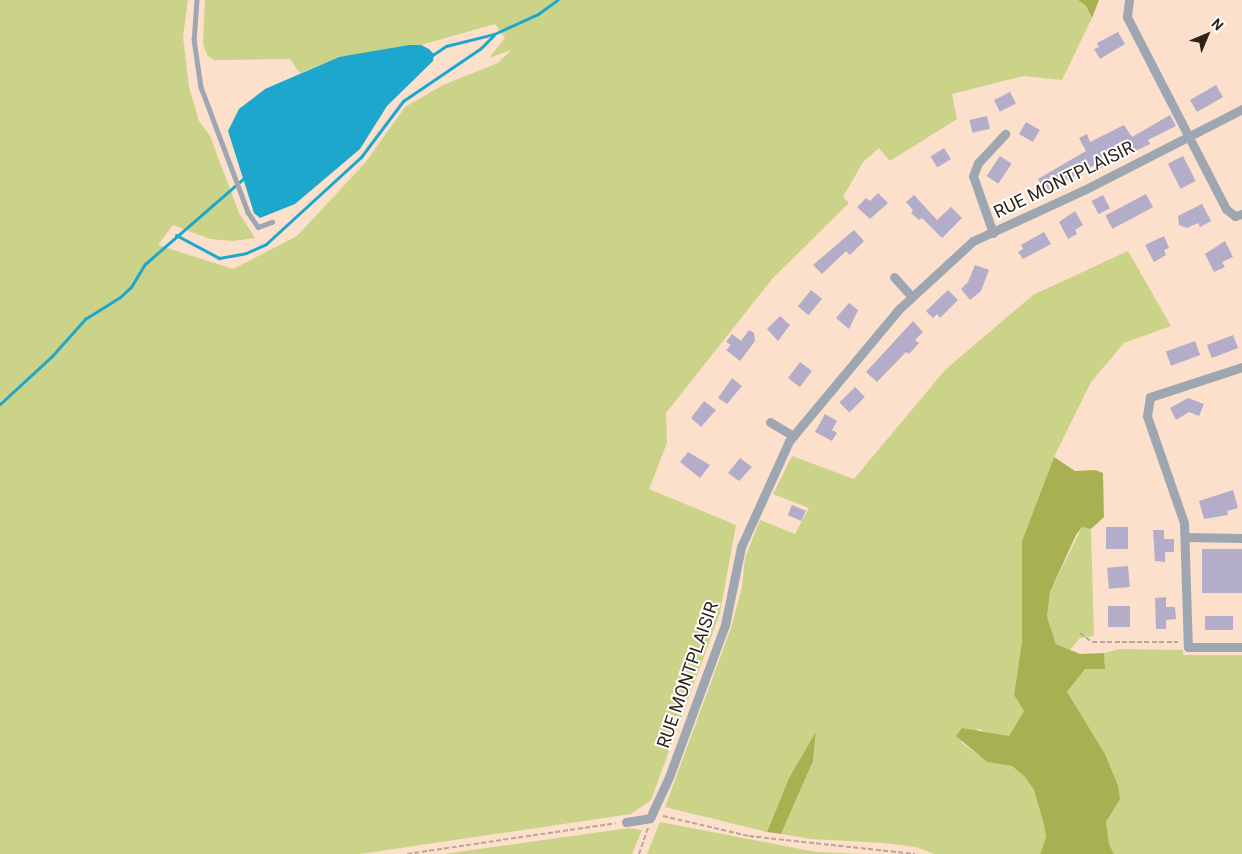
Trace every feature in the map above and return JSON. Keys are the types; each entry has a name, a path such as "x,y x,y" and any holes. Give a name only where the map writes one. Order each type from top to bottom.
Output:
{"street":[{"path":"1129,0 1127,17 1226,209 1235,216 1242,214"},
{"name":"RUE MONTPLAISIR","path":"652,816 725,625 741,546 792,436 912,297 965,247 1242,109"},
{"path":"993,233 973,176 978,163 1005,134"},
{"path":"894,277 912,297"},
{"path":"1242,367 1150,397 1147,416 1184,522 1186,537 1188,647 1242,647"},
{"path":"770,422 792,436"},
{"path":"1186,537 1242,538"},
{"path":"626,822 652,816"}],"lane":[{"path":"197,0 194,39 201,87 234,178 258,227 272,222"}],"path":[{"path":"1080,633 1092,642 1188,642"},
{"path":"639,854 652,816 749,836 915,854"},
{"path":"407,854 626,822"}],"green space":[{"path":"0,0 188,0 183,37 189,87 199,121 210,136 239,213 255,238 233,241 210,239 173,225 158,245 233,269 297,236 365,163 405,107 443,85 498,63 511,50 489,58 505,38 495,24 421,45 339,57 300,73 290,59 214,60 207,55 203,43 205,0 1078,0 1086,6 1092,18 1062,80 1023,76 952,94 957,119 890,161 879,148 863,162 843,197 849,203 773,278 666,413 667,443 649,489 736,525 720,613 651,800 631,814 360,854 0,854"},
{"path":"1078,0 1099,0 1092,18 1086,6"},
{"path":"1128,251 1171,326 1124,343 1091,382 1054,457 1022,541 1022,641 1014,695 1024,711 1009,736 996,736 979,729 961,742 987,762 1012,766 1025,777 1034,790 1044,825 1046,837 1040,854 935,854 916,847 811,839 781,834 813,761 816,734 789,778 767,832 665,807 731,628 742,587 745,558 760,520 795,534 809,508 773,494 792,456 854,479 945,370 1033,295"},
{"path":"1054,457 1075,471 1095,470 1103,473 1104,517 1091,529 1082,527 1076,535 1050,592 1047,617 1056,644 1080,654 1104,653 1105,669 1085,669 1067,692 1105,754 1118,786 1120,799 1106,822 1109,844 1114,854 1040,854 1046,837 1044,825 1034,790 1025,777 1012,766 987,762 956,736 962,728 1009,736 1024,711 1014,695 1022,641 1022,541"},
{"path":"1082,527 1091,529 1094,636 1080,638 1070,650 1056,644 1047,617 1050,592"},
{"path":"1119,649 1183,650 1183,655 1242,655 1242,854 1114,854 1109,844 1105,822 1120,799 1067,692 1085,669 1105,669 1104,653"},
{"path":"816,732 813,761 781,834 767,832 789,778"},
{"path":"660,822 816,852 866,854 647,854"},
{"path":"629,828 642,830 632,854 443,854"}],"water":[{"path":"409,45 421,45 429,49 434,54 433,61 387,106 360,149 295,204 260,218 254,213 228,131 239,109 265,89 339,57"}],"building":[{"path":"1118,32 1125,44 1100,59 1094,49 1099,47 1097,43"},
{"path":"1216,85 1223,97 1197,112 1190,100"},
{"path":"1010,92 1016,104 1000,112 994,100"},
{"path":"1170,115 1176,126 1148,140 1150,144 1101,168 1098,163 1045,193 1038,179 1086,151 1079,138 1087,134 1090,142 1124,125 1132,137"},
{"path":"987,116 990,129 972,133 969,120"},
{"path":"1026,122 1040,130 1033,142 1019,134"},
{"path":"944,148 951,159 937,168 930,156"},
{"path":"1000,156 1012,164 998,184 987,176"},
{"path":"1183,156 1196,181 1181,189 1168,164"},
{"path":"878,193 888,203 870,219 857,207 866,198 870,201"},
{"path":"1146,194 1153,207 1112,229 1105,216"},
{"path":"914,195 937,220 951,207 962,218 942,238 922,218 919,220 911,213 913,210 906,202"},
{"path":"1103,195 1110,208 1099,214 1092,201"},
{"path":"1202,204 1211,221 1200,227 1198,223 1187,228 1179,225 1178,216"},
{"path":"1075,211 1083,225 1075,230 1077,234 1068,239 1059,222"},
{"path":"854,230 864,241 850,255 846,251 822,274 813,265"},
{"path":"1044,232 1051,244 1023,259 1018,252 1023,249 1021,245"},
{"path":"1164,236 1169,248 1164,250 1166,255 1154,262 1145,245"},
{"path":"1225,241 1233,257 1222,262 1225,267 1214,272 1205,254"},
{"path":"975,265 989,270 981,291 970,300 961,289 968,282"},
{"path":"811,290 822,299 809,315 798,306"},
{"path":"948,290 958,300 940,318 937,314 933,318 926,311"},
{"path":"849,303 858,310 849,329 836,318"},
{"path":"780,316 790,325 778,341 767,329"},
{"path":"913,321 923,332 915,340 919,343 909,354 906,352 877,382 866,372"},
{"path":"749,330 754,333 755,341 740,361 726,350 731,345 726,342 732,334 741,341"},
{"path":"1233,335 1238,348 1212,358 1207,345"},
{"path":"1195,341 1200,355 1171,366 1166,352"},
{"path":"800,362 812,371 800,387 788,378"},
{"path":"732,378 742,386 727,404 718,398"},
{"path":"855,387 865,397 849,412 839,403"},
{"path":"1188,398 1204,404 1199,416 1189,412 1176,420 1170,408"},
{"path":"704,401 716,410 701,427 691,418"},
{"path":"825,414 837,421 832,430 837,433 832,441 815,432"},
{"path":"688,452 710,465 700,478 680,462"},
{"path":"740,458 752,467 739,481 728,473"},
{"path":"1233,490 1238,508 1227,511 1228,515 1204,519 1199,501"},
{"path":"792,505 806,511 802,521 788,515"},
{"path":"1106,527 1128,527 1128,549 1106,549"},
{"path":"1153,530 1164,530 1164,539 1174,539 1174,552 1165,552 1165,562 1155,561"},
{"path":"1202,549 1242,549 1242,593 1202,593"},
{"path":"1128,566 1130,587 1109,589 1107,568"},
{"path":"1166,597 1166,607 1175,607 1176,619 1166,620 1166,629 1156,629 1155,598"},
{"path":"1108,606 1130,606 1130,627 1108,627"},
{"path":"1205,616 1233,616 1233,630 1205,630"}],"waterway":[{"path":"431,56 446,46 494,34 538,14 557,0"},
{"path":"176,235 219,258 246,253 266,244 361,157 403,101 481,48 494,35"},
{"path":"0,404 52,356 85,319 119,298 131,287 145,264 244,178"}]}
